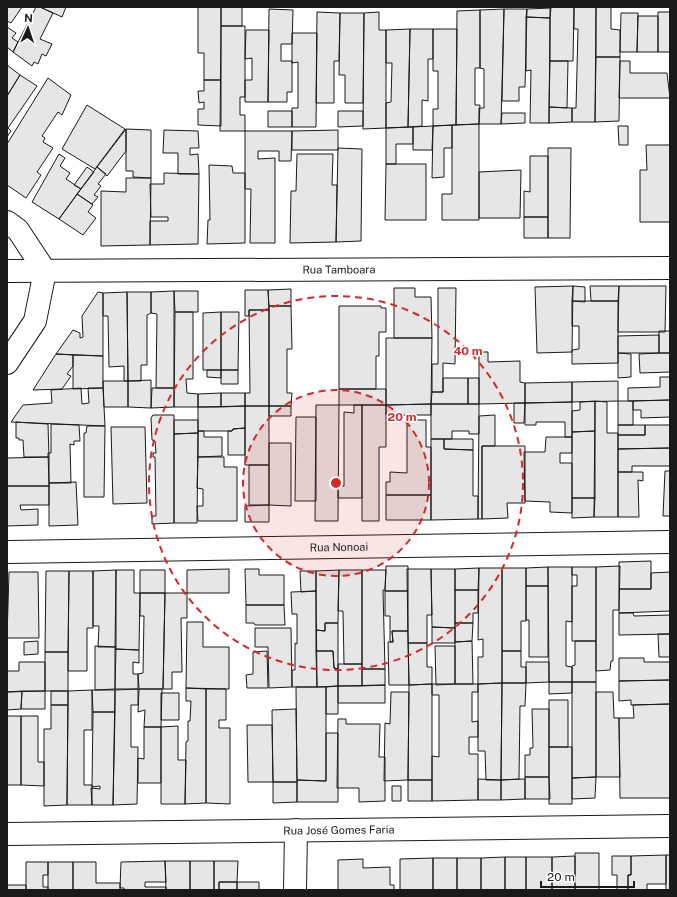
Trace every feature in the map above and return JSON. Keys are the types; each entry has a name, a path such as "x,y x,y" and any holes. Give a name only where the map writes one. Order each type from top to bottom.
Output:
{"street":[{"path":"7,222 18,230 45,271 35,321 7,363"},
{"name":"Rua Tamboara","path":"7,271 670,268"},
{"name":"Rua Nonoai","path":"7,552 670,542"},
{"name":"Rua José Gomes Faria","path":"7,834 670,826"},
{"path":"295,890 296,830"}],"building":[{"path":"7,7 22,7 11,23 7,21"},
{"path":"36,7 40,7 53,13 40,39 52,44 46,56 42,54 38,64 34,62 32,66 13,52"},
{"path":"40,7 66,7 62,17"},
{"path":"198,7 221,7 221,80 204,80 204,53 198,53"},
{"path":"221,7 242,7 242,26 221,26"},
{"path":"550,7 574,7 573,61 550,61"},
{"path":"574,7 596,7 595,122 572,122 572,108 576,108 578,29 574,29"},
{"path":"596,7 611,7 611,29 620,30 620,57 596,57"},
{"path":"551,8 550,18 526,17 527,9"},
{"path":"269,9 293,10 292,44 281,44 281,61 292,61 292,92 287,92 287,102 268,102"},
{"path":"504,9 527,9 525,87 519,87 519,101 502,101"},
{"path":"504,9 501,124 479,124 479,108 484,108 484,69 480,68 480,10"},
{"path":"480,10 480,68 475,68 475,105 480,105 479,124 456,125 457,11"},
{"path":"317,12 340,13 339,61 334,61 334,103 316,103"},
{"path":"379,12 379,30 386,30 386,128 363,129 364,13"},
{"path":"658,12 670,12 670,52 658,52"},
{"path":"340,13 364,13 363,103 345,103 345,75 339,75"},
{"path":"621,13 638,13 637,52 620,52"},
{"path":"638,16 658,16 658,52 637,52"},
{"path":"526,17 550,18 549,123 530,123 531,70 526,71"},
{"path":"221,26 245,26 245,97 240,97 240,115 245,115 245,131 220,131"},
{"path":"7,27 16,33 12,38 18,42 13,52 7,47"},
{"path":"410,29 408,127 386,128 386,103 391,102 392,63 386,63 386,30"},
{"path":"410,29 433,29 433,59 428,59 428,101 422,100 422,126 408,127"},
{"path":"433,29 457,29 456,125 433,126 433,109 438,109 438,71 433,71"},
{"path":"246,30 269,30 268,102 245,102 245,80 252,80 252,58 245,59"},
{"path":"292,33 317,33 316,127 292,127 292,108 298,108 298,62 292,63"},
{"path":"596,57 620,57 619,121 595,122"},
{"path":"550,61 568,61 567,108 549,107"},
{"path":"620,61 630,61 630,73 667,73 670,98 619,98"},
{"path":"7,65 20,75 7,96"},
{"path":"20,75 37,86 8,128 11,131 7,137 7,96"},
{"path":"48,78 71,95 62,115 58,112 42,136 45,138 43,142 53,148 37,172 41,175 26,198 7,185 7,144"},
{"path":"204,80 221,80 221,126 198,125 198,109 204,109 204,102 199,103 198,91 204,91"},
{"path":"87,105 125,129 95,169 62,149"},
{"path":"549,107 572,108 572,122 549,123"},
{"path":"268,111 292,111 292,127 268,127"},
{"path":"338,111 363,111 363,126 338,127"},
{"path":"502,113 525,113 525,123 501,124"},
{"path":"479,124 479,220 442,220 442,194 452,194 452,125"},
{"path":"452,125 452,148 444,148 444,177 432,178 433,126"},
{"path":"433,126 432,150 413,150 413,127"},
{"path":"618,126 628,126 628,145 619,145"},
{"path":"413,127 413,144 396,144 396,164 386,164 386,128"},
{"path":"126,129 126,151 107,176 97,167"},
{"path":"126,129 151,130 151,178 133,177 133,171 126,171"},
{"path":"164,130 198,131 199,148 190,148 190,155 198,154 199,174 178,174 178,153 163,153"},
{"path":"338,130 338,150 292,150 292,131"},
{"path":"245,131 292,131 291,161 279,161 279,151 258,151 258,159 275,158 275,243 250,243 251,189 245,189"},
{"path":"646,145 670,145 670,222 640,222 640,170 647,170"},
{"path":"338,148 362,149 361,241 336,242"},
{"path":"548,148 571,148 570,238 548,238"},
{"path":"59,154 65,158 60,166 70,173 66,179 81,189 59,219 32,202"},
{"path":"297,154 333,154 332,185 337,185 336,242 290,243 291,191 296,191"},
{"path":"530,156 548,156 548,217 524,217 524,191 530,192"},
{"path":"386,164 426,164 426,220 385,220"},
{"path":"209,165 232,166 233,173 245,173 245,243 207,244 208,220 210,220"},
{"path":"87,167 94,172 81,189 74,185"},
{"path":"97,167 106,174 98,184 101,186 94,195 98,197 92,204 77,194"},
{"path":"521,170 520,218 479,218 479,172"},
{"path":"164,173 199,174 198,244 150,245 150,221 168,221 168,217 151,217 150,184 164,184"},
{"path":"126,178 151,178 150,245 101,246 101,191 126,192"},
{"path":"77,194 93,205 88,212 96,218 83,235 59,219"},
{"path":"524,217 548,217 548,238 524,238"},
{"path":"573,286 572,352 537,353 535,287"},
{"path":"573,286 585,287 585,302 572,301"},
{"path":"590,286 619,286 618,301 591,301"},
{"path":"619,286 666,286 665,332 618,332"},
{"path":"394,288 415,288 415,297 431,297 432,338 394,338"},
{"path":"438,288 456,288 455,364 443,363 443,392 432,392 432,364 438,364"},
{"path":"291,289 291,306 269,306 268,290"},
{"path":"245,290 268,290 269,310 249,310 249,316 245,316"},
{"path":"174,291 174,388 156,388 157,314 151,313 151,292"},
{"path":"174,291 198,291 198,312 175,312"},
{"path":"98,292 103,293 103,356 56,354 73,330 80,333 80,338 83,337 82,316"},
{"path":"127,292 128,381 124,381 124,366 109,367 108,316 103,316 103,293"},
{"path":"127,292 151,292 151,313 147,315 147,365 141,365 141,381 128,381"},
{"path":"572,301 618,301 618,363 572,364 572,350 579,349 579,326 572,326"},
{"path":"269,306 291,306 292,349 287,349 287,393 292,393 291,406 269,406"},
{"path":"339,306 381,306 381,308 386,308 386,332 379,332 379,356 376,356 376,389 339,389"},
{"path":"249,310 269,310 269,406 245,406 245,393 250,393"},
{"path":"175,312 193,312 193,379 186,379 187,393 198,394 198,407 174,407"},
{"path":"221,312 221,370 203,370 203,313"},
{"path":"221,312 239,312 238,370 221,370"},
{"path":"659,331 670,331 670,353 659,353"},
{"path":"659,335 659,353 618,353 618,336"},
{"path":"386,338 432,338 431,404 386,405"},
{"path":"479,352 488,352 488,362 520,361 520,382 525,383 525,403 479,404"},
{"path":"618,353 631,354 631,377 618,378"},
{"path":"670,353 670,372 640,373 639,354"},
{"path":"56,354 73,355 73,366 67,374 71,376 62,389 33,390"},
{"path":"73,355 103,356 103,388 73,389"},
{"path":"207,370 221,370 221,378 207,377"},
{"path":"221,370 238,370 238,384 221,384"},
{"path":"660,377 670,377 670,400 628,401 628,388 660,387"},
{"path":"443,378 468,378 468,404 431,404 432,392 443,392"},
{"path":"468,378 479,378 479,404 468,404"},
{"path":"151,380 151,408 128,407 128,381"},
{"path":"103,381 128,381 128,407 104,407"},
{"path":"618,381 618,401 572,402 572,382"},
{"path":"572,382 572,402 525,403 525,383"},
{"path":"81,388 82,404 89,403 88,388 103,388 105,426 11,422 23,405 52,403 51,390"},
{"path":"152,388 174,388 174,407 151,408"},
{"path":"339,389 386,389 386,405 339,405"},
{"path":"221,393 221,407 198,407 198,394"},
{"path":"221,393 245,393 245,406 221,407"},
{"path":"670,400 670,417 641,418 641,410 633,410 633,401"},
{"path":"595,401 595,431 572,432 572,411 580,410 580,402"},
{"path":"595,401 607,402 607,433 618,433 618,517 594,517"},
{"path":"618,401 633,401 633,425 618,425"},
{"path":"572,402 572,437 565,437 565,422 536,422 536,425 525,425 525,403"},
{"path":"514,403 525,403 524,423 514,423"},
{"path":"431,404 479,404 479,434 469,434 469,431 452,431 452,439 431,439"},
{"path":"431,404 431,415 386,415 386,405"},
{"path":"316,405 339,405 338,521 315,521"},
{"path":"354,405 362,405 362,498 338,498 338,486 344,486 344,412 354,413"},
{"path":"362,405 386,405 386,447 379,447 379,521 362,521"},
{"path":"245,406 245,428 233,429 232,431 198,431 198,407"},
{"path":"245,406 269,406 269,465 245,465"},
{"path":"269,406 291,406 291,416 269,416"},
{"path":"153,415 174,415 174,523 152,524 152,516 156,516 155,457 153,457 153,453 156,453 155,441 152,440 151,418"},
{"path":"495,415 495,446 482,446 482,519 478,519 479,416"},
{"path":"296,417 316,417 316,501 295,501"},
{"path":"174,420 198,420 198,433 174,434"},
{"path":"407,420 426,420 426,447 431,447 431,495 386,495 386,482 390,482 390,472 407,473"},
{"path":"16,422 48,424 49,457 24,457 23,440 16,438"},
{"path":"51,424 79,425 80,441 74,441 74,445 70,444 71,483 49,483 48,453 51,453"},
{"path":"618,425 645,425 645,435 618,435"},
{"path":"645,425 670,425 670,448 618,449 618,435 645,435"},
{"path":"87,426 105,426 104,497 84,497 84,433 86,433"},
{"path":"111,427 145,427 147,503 113,504"},
{"path":"245,428 245,455 228,455 228,431"},
{"path":"198,431 204,431 204,437 222,437 222,456 198,457"},
{"path":"595,431 595,498 572,498 572,432"},
{"path":"198,433 197,523 174,523 174,434"},
{"path":"546,437 572,437 572,453 560,453 560,463 572,463 572,513 550,512 550,502 525,501 524,452 545,452"},
{"path":"431,439 444,439 444,449 473,450 473,496 478,496 478,519 431,520"},
{"path":"444,439 473,439 473,450 444,449"},
{"path":"269,443 291,443 291,506 269,505"},
{"path":"482,446 525,446 525,503 507,503 508,518 482,519"},
{"path":"670,448 670,466 632,466 632,472 618,472 618,449"},
{"path":"49,457 49,486 7,486 7,458"},
{"path":"198,457 224,457 224,467 237,467 237,521 198,521 197,506 203,506 203,489 197,488"},
{"path":"249,465 269,465 269,505 249,505"},
{"path":"665,471 670,471 670,516 663,516"},
{"path":"618,472 643,472 643,481 638,480 639,517 618,517"},
{"path":"76,482 78,525 49,526 49,483"},
{"path":"7,486 49,486 49,505 20,505 21,510 38,509 38,525 7,526"},
{"path":"386,495 431,495 431,520 386,520"},
{"path":"572,498 595,498 594,517 572,518"},
{"path":"269,505 269,522 245,522 245,506"},
{"path":"651,561 651,589 619,589 619,562"},
{"path":"386,566 408,566 408,591 385,591"},
{"path":"620,566 619,610 613,610 613,661 611,661 610,670 596,671 596,567"},
{"path":"548,567 572,567 572,622 566,621 566,666 572,667 572,682 549,682"},
{"path":"548,567 548,586 526,586 526,568"},
{"path":"572,567 596,567 596,641 572,641 572,586 577,586 577,575 572,575"},
{"path":"479,568 502,568 502,683 478,684 478,657 483,657 483,639 478,640"},
{"path":"479,568 478,590 455,590 455,569"},
{"path":"502,568 526,568 526,621 521,621 521,651 502,651"},
{"path":"229,569 229,593 187,593 187,570"},
{"path":"245,569 259,569 259,575 284,575 284,605 246,605"},
{"path":"407,569 431,569 432,615 427,615 427,643 408,643"},
{"path":"431,569 455,569 455,628 432,627"},
{"path":"116,570 116,647 98,647 99,626 93,626 93,571"},
{"path":"116,570 134,570 134,593 140,593 139,650 115,649"},
{"path":"140,570 165,570 165,593 140,593"},
{"path":"339,570 362,570 362,664 344,664 343,611 338,611"},
{"path":"339,570 338,623 325,623 325,631 316,630 316,571"},
{"path":"362,570 386,570 385,590 383,590 385,669 362,669"},
{"path":"46,571 69,571 68,652 45,652"},
{"path":"69,571 93,571 93,628 87,628 87,671 68,671"},
{"path":"300,571 316,571 316,591 301,592"},
{"path":"9,572 38,572 39,638 7,638"},
{"path":"670,572 670,611 619,613 619,589 651,589 651,573"},
{"path":"526,586 548,586 548,657 529,657 529,620 526,620"},
{"path":"455,590 478,590 478,613 473,613 473,623 455,623"},
{"path":"316,591 317,687 292,687 292,670 295,670 295,643 297,644 297,614 292,614 291,592"},
{"path":"385,591 408,591 408,631 392,631 393,642 390,642 390,616 385,616"},
{"path":"140,593 165,593 163,689 139,689 138,674 143,673 144,616 140,616"},
{"path":"165,593 187,593 187,618 181,618 182,672 172,672 172,689 163,689"},
{"path":"246,605 284,605 285,625 255,625 254,623 246,623"},
{"path":"619,613 633,613 634,616 670,615 670,634 619,635"},
{"path":"187,622 203,622 203,647 229,647 229,689 186,688"},
{"path":"325,623 338,623 338,669 334,668 333,651 316,651 316,630 325,631"},
{"path":"455,623 473,623 472,641 455,642"},
{"path":"432,627 455,628 455,643 432,643"},
{"path":"255,628 291,628 292,687 269,688 268,647 255,647"},
{"path":"392,631 408,631 409,685 389,685 388,642 393,642"},
{"path":"658,634 670,634 670,657 659,657"},
{"path":"38,641 38,654 24,655 24,642"},
{"path":"472,641 473,684 455,684 455,642"},
{"path":"575,641 596,641 596,682 572,682 572,666 575,665"},
{"path":"408,643 427,643 427,667 432,667 432,684 409,685"},
{"path":"95,646 116,647 115,689 95,690"},
{"path":"435,646 455,646 455,684 436,685"},
{"path":"115,649 139,650 139,663 133,662 133,674 138,674 138,689 115,689"},
{"path":"267,651 268,688 247,688 246,675 253,674 253,652"},
{"path":"316,651 333,651 334,668 338,669 338,686 317,687"},
{"path":"502,651 521,651 521,667 526,667 526,683 502,683"},
{"path":"45,652 68,652 68,691 45,691"},
{"path":"619,658 644,658 644,662 670,662 670,680 619,681"},
{"path":"19,662 45,662 45,691 7,692 7,671 19,671"},
{"path":"526,662 549,662 549,682 526,683"},
{"path":"338,664 362,664 362,686 338,686"},
{"path":"362,669 385,669 385,685 362,686"},
{"path":"670,680 670,704 631,705 631,700 619,701 619,681"},
{"path":"549,682 572,682 572,693 549,694"},
{"path":"572,682 596,682 596,777 572,778"},
{"path":"502,683 501,780 486,780 485,751 478,751 478,684"},
{"path":"502,683 526,683 525,706 520,706 519,779 501,780"},
{"path":"432,684 432,780 408,780 409,685"},
{"path":"432,684 478,684 478,692 472,692 472,722 478,721 478,737 469,737 469,754 478,754 478,800 432,801 432,756 439,757 439,695 432,695"},
{"path":"385,685 385,703 338,703 338,686"},
{"path":"338,686 338,714 326,714 326,687"},
{"path":"296,687 326,687 326,781 297,780"},
{"path":"186,688 206,689 206,803 185,804 186,742 188,741 188,721 190,721 191,701 186,701"},
{"path":"138,689 138,705 131,705 131,747 138,747 137,804 113,805 115,690"},
{"path":"139,689 162,689 161,727 144,727 145,710 138,712"},
{"path":"206,689 226,689 226,720 219,720 219,728 230,728 230,804 206,803"},
{"path":"92,690 115,690 115,712 93,712"},
{"path":"92,690 92,730 84,730 84,785 92,785 92,805 67,805 68,691"},
{"path":"22,691 21,709 7,710 7,692"},
{"path":"22,691 45,691 45,709 21,709"},
{"path":"51,691 68,691 68,705 51,705"},
{"path":"391,692 409,692 408,780 384,781 385,723 390,724"},
{"path":"596,692 613,692 614,718 619,718 620,777 596,777"},
{"path":"161,693 179,693 179,720 161,720"},
{"path":"549,700 568,700 568,747 549,747"},
{"path":"670,704 670,798 620,798 619,718 634,718 633,705"},
{"path":"51,705 68,705 67,805 44,806 44,729 51,729"},
{"path":"296,709 297,782 273,782 272,710"},
{"path":"532,709 549,709 549,777 525,777 525,755 530,755 530,748 533,748"},
{"path":"93,712 115,712 113,805 92,805 91,788 100,789 100,786 92,787"},
{"path":"7,716 21,716 21,785 7,785"},
{"path":"21,716 38,716 38,762 44,762 44,786 21,785"},
{"path":"338,719 346,719 346,724 380,724 379,757 385,757 385,801 359,802 359,788 337,788"},
{"path":"247,725 272,725 273,782 248,782"},
{"path":"178,726 178,760 186,760 185,804 161,804 161,727"},
{"path":"144,727 161,727 161,783 138,783 138,758 144,759"},
{"path":"326,733 338,733 338,802 297,802 297,780 326,781"},
{"path":"549,747 572,747 572,804 549,804"},
{"path":"525,777 549,777 550,799 525,799"},
{"path":"596,777 595,798 572,799 572,778"},
{"path":"478,779 501,780 501,800 478,800"},
{"path":"525,779 525,799 501,800 501,780"},
{"path":"408,780 432,780 432,801 408,801"},
{"path":"273,782 297,782 297,802 273,803"},
{"path":"392,786 401,786 401,801 392,801"},
{"path":"575,853 599,853 599,890 575,890"},
{"path":"666,855 666,884 647,884 647,890 628,890 628,875 631,875 631,856"},
{"path":"666,855 670,855 670,890 666,890"},
{"path":"575,856 575,890 552,890 552,857"},
{"path":"612,856 631,856 631,875 628,875 628,890 617,890 617,875 612,875"},
{"path":"505,857 505,890 481,890 481,858"},
{"path":"505,857 526,857 526,890 505,890"},
{"path":"526,857 552,857 552,890 526,890"},
{"path":"433,858 433,890 400,890 400,859"},
{"path":"433,858 457,858 457,890 433,890"},
{"path":"457,858 481,858 481,890 457,890"},
{"path":"363,859 363,868 390,867 390,885 394,885 394,890 338,890 338,860"},
{"path":"165,861 166,882 145,882 145,887 166,887 166,890 124,890 124,888 120,888 121,862"},
{"path":"165,861 190,861 190,890 166,890"},
{"path":"190,861 214,861 214,890 190,890"},
{"path":"214,861 238,861 237,882 219,882 219,890 214,890"},
{"path":"26,862 48,862 48,875 43,875 43,887 48,887 48,890 26,890"},
{"path":"48,862 73,862 73,890 48,890"},
{"path":"73,862 96,862 96,883 120,883 120,890 73,890"},
{"path":"219,882 237,882 237,890 219,890"},
{"path":"237,882 259,882 259,890 237,890"},
{"path":"7,885 26,885 26,890 7,890"}]}
